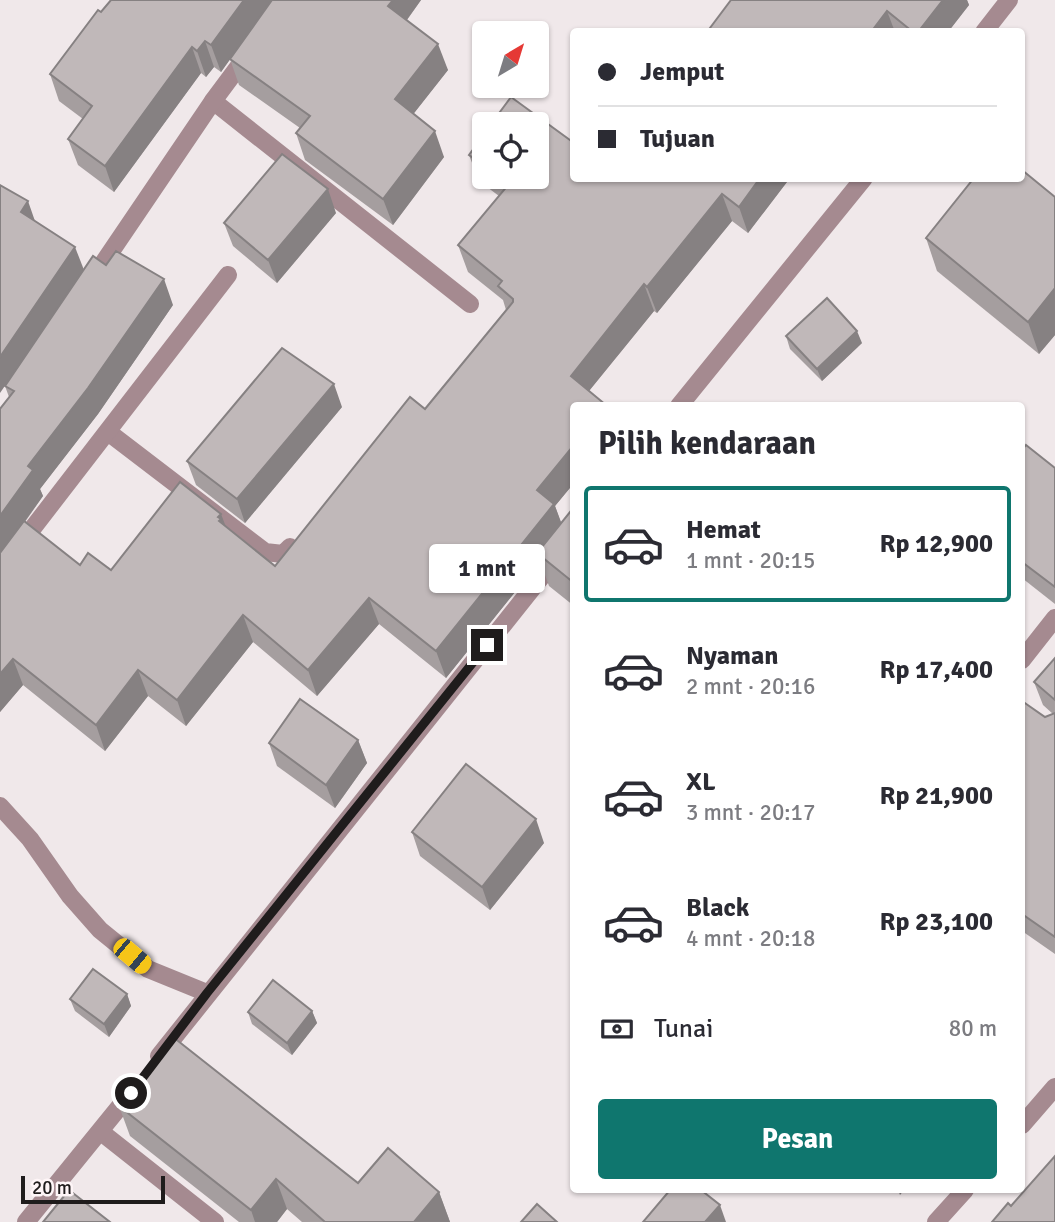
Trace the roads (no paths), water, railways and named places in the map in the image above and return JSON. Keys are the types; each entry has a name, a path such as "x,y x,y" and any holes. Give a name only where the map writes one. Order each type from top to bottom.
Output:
{"street":[{"path":"987,28 1009,0"},
{"path":"84,292 254,45"},
{"path":"213,101 470,304"},
{"path":"682,402 861,182"},
{"path":"0,575 29,533 228,275"},
{"path":"108,432 265,552 282,554 290,547"},
{"path":"26,1222 101,1132 207,993 570,541"},
{"path":"1025,656 1055,618"},
{"path":"0,806 30,839 70,896 100,930 148,969 207,993"},
{"path":"1025,1122 1055,1087"},
{"path":"101,1132 215,1222"},
{"path":"936,1222 962,1193"}]}
